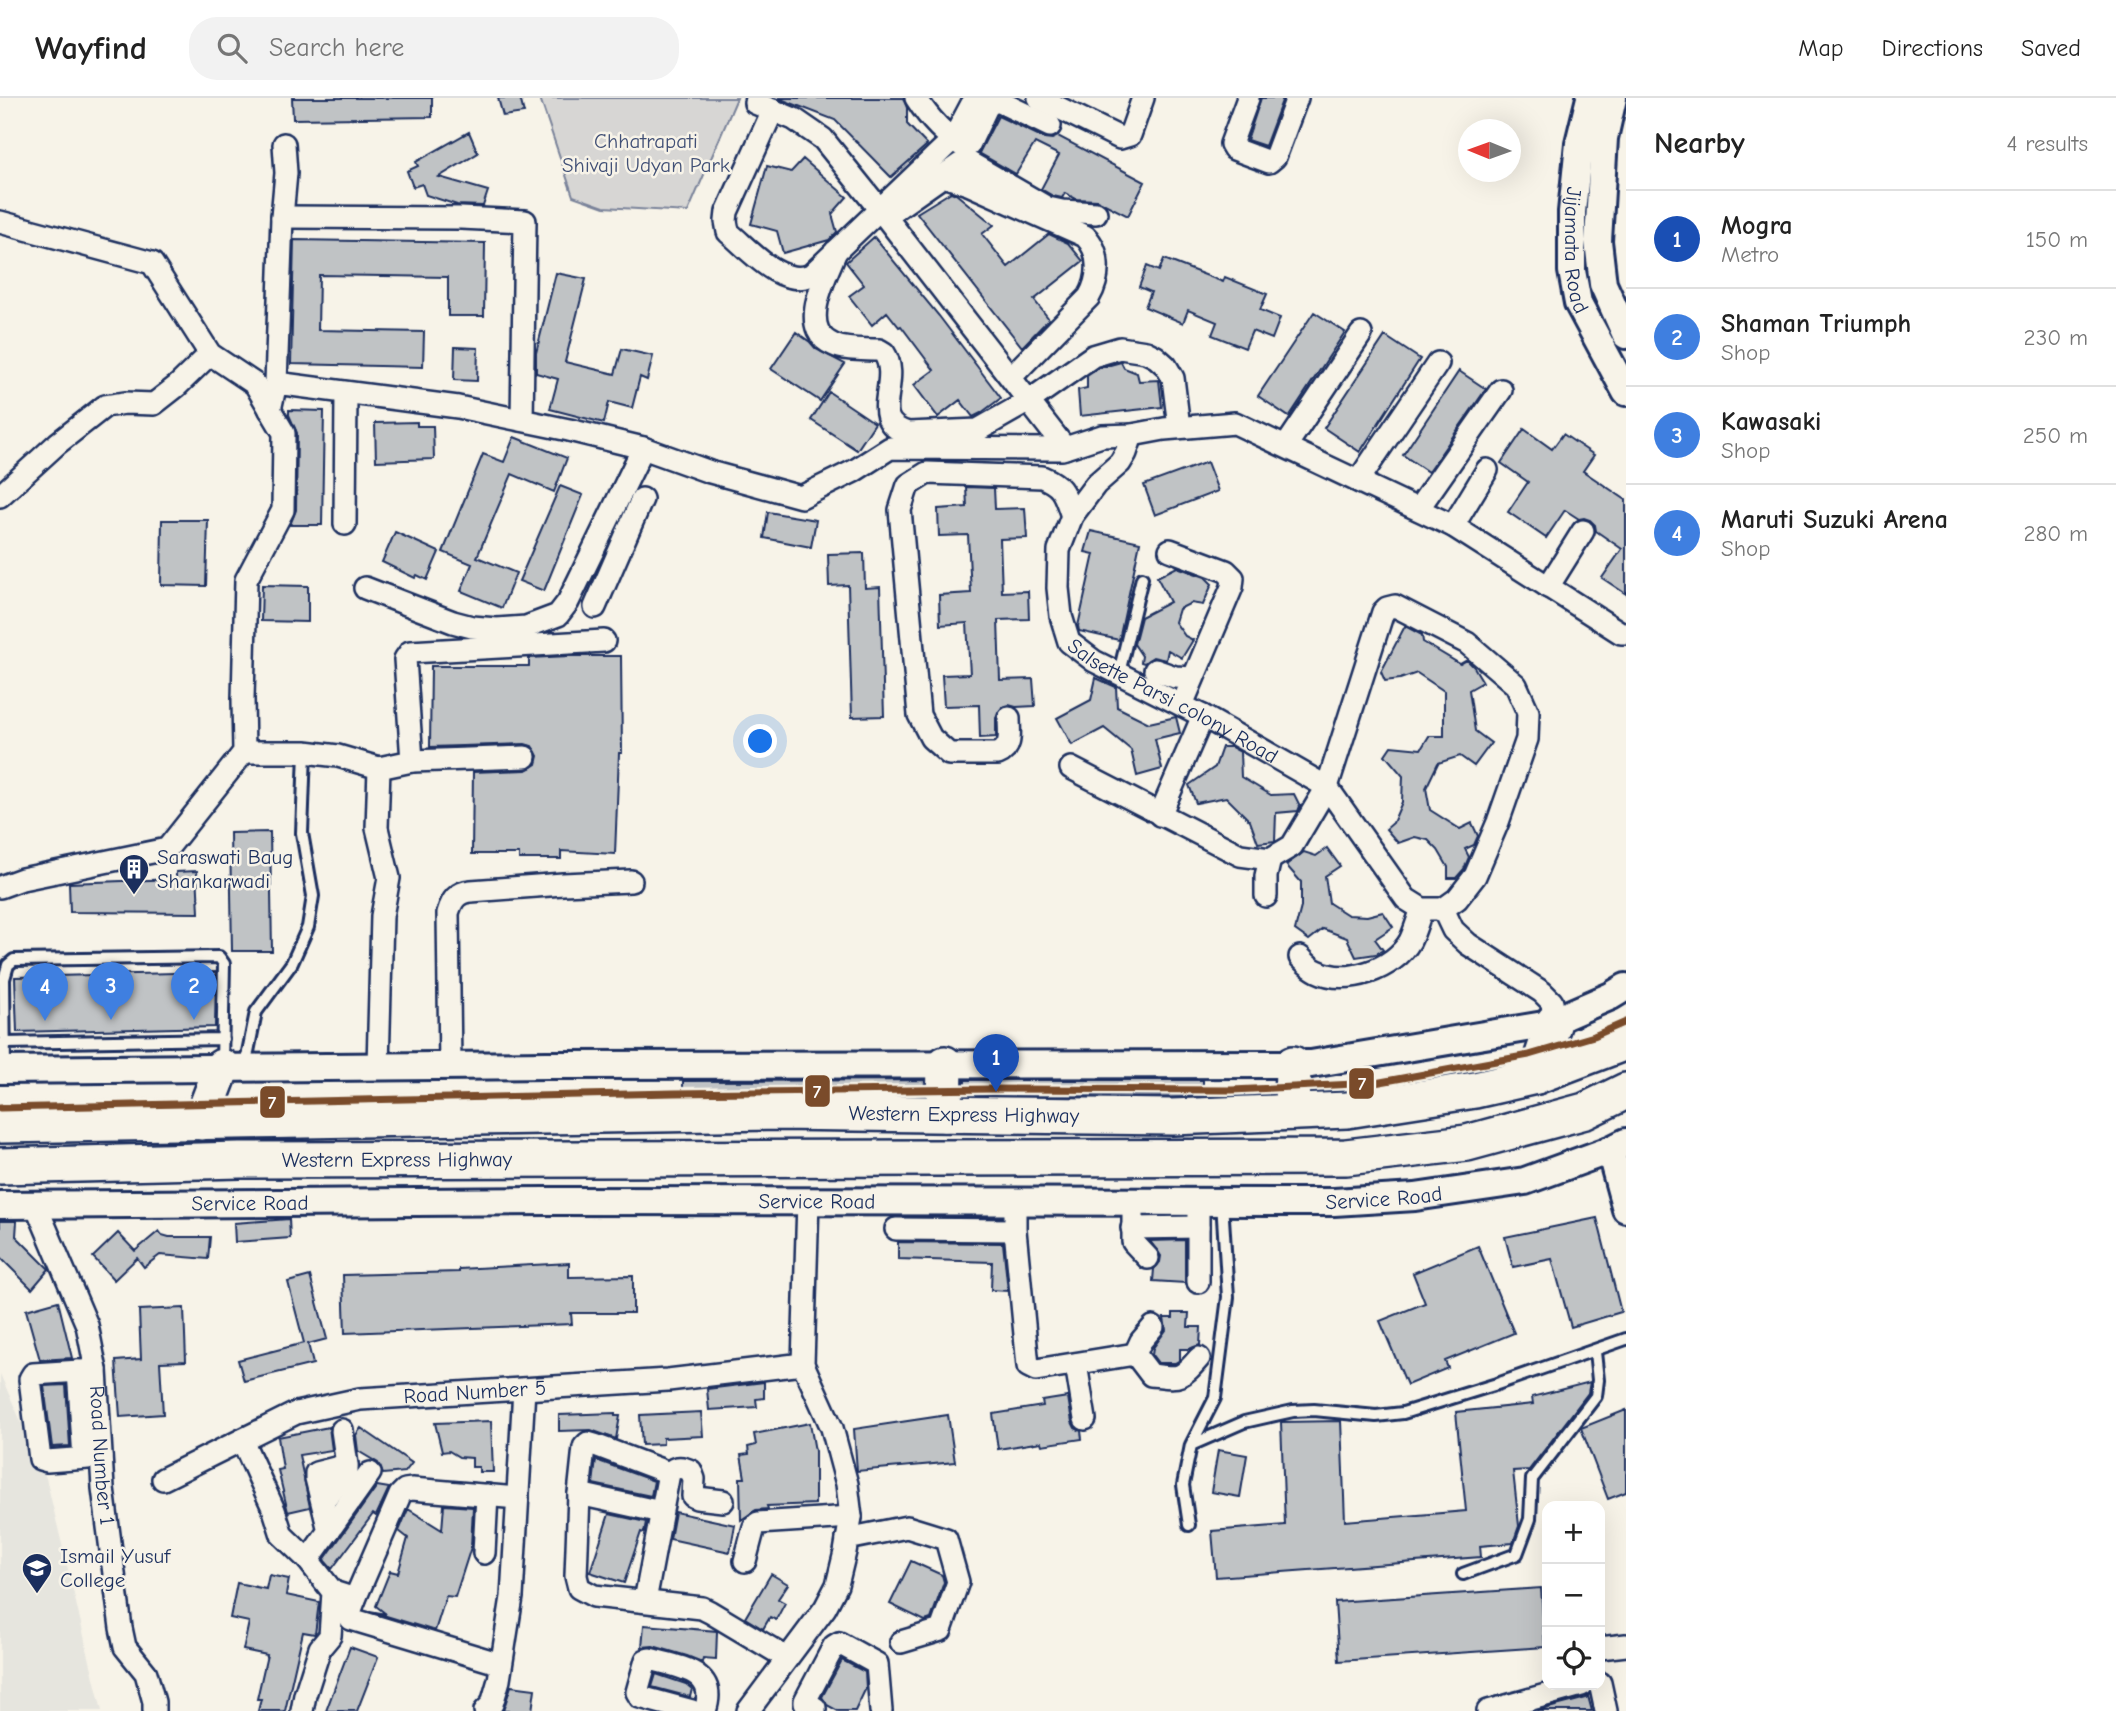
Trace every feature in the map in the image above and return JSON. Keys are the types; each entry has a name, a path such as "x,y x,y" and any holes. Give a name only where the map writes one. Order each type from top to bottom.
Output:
{"highway":[{"path":"1536,1076 1554,1022"},
{"name":"Western Express Highway","path":"0,1125 778,1112 1172,1117 1347,1110 1475,1090 1536,1076 1626,1041"},
{"path":"201,1122 230,1058"},
{"path":"944,1114 945,1064"},
{"path":"1292,1112 1293,1064"},
{"name":"Western Express Highway","path":"0,1166 240,1160 1346,1157 1467,1143 1586,1111 1626,1091"}],"street":[{"path":"916,98 925,113 952,140 964,147 968,147 987,107 996,102 1050,126"},
{"path":"975,98 952,140 882,212 811,275 797,279 781,275 727,232 727,212 765,104 794,119 823,139 882,212 1065,448"},
{"path":"1039,98 1120,138 1130,135 1143,98"},
{"path":"1248,98 1231,146 1269,162 1275,157 1297,98"},
{"name":"Jijamata Road","path":"1590,98 1579,143 1572,212 1572,271 1578,303 1626,392"},
{"name":"Jijamata Road","path":"1613,98 1604,138 1598,241 1603,284 1626,335"},
{"path":"270,410 276,383 286,173 284,144"},
{"path":"882,212 963,163 969,163 1048,208 1096,213"},
{"path":"943,176 968,184 1085,236 1094,247 1097,277 1089,297 1011,377"},
{"path":"282,217 525,221 522,420"},
{"path":"0,222 152,263 210,354 255,384 285,433 283,510 246,580 244,752 167,849 22,878 0,887"},
{"path":"836,251 816,308 817,330 823,339 837,346 879,350 884,353 891,370 887,416 894,427 908,433 978,429 1029,401 1093,356 1119,348 1156,357 1166,366 1173,378 1179,428"},
{"path":"1286,446 1361,334"},
{"path":"0,496 58,443 105,406 125,403 154,404 210,354"},
{"path":"1358,481 1438,363"},
{"path":"276,383 458,407 569,430 643,448 710,472 801,497 854,471 890,449 1065,448 1102,436 1235,423 1453,526 1622,633 1626,633"},
{"path":"1418,509 1501,390"},
{"path":"345,524 346,393"},
{"name":"Salsette Parsi colony Road","path":"1132,435 1120,463 1096,484 1072,516 1059,550 1061,616 1069,642 1094,661 1203,716 1326,787 1406,899 1432,909 1468,944 1542,992 1552,1002 1554,1022"},
{"path":"365,588 472,627 497,629 526,626 558,615 568,603 643,448"},
{"path":"1453,526 1486,470"},
{"path":"1009,718 1009,745 1004,751 998,754 949,754 931,738 919,715 900,510 904,497 908,485 927,473 1042,477 1057,483 1072,516"},
{"path":"596,607 642,499"},
{"path":"1548,587 1583,531"},
{"path":"596,545 618,555"},
{"path":"1170,550 1226,571 1233,578 1232,587 1182,705"},
{"path":"1071,768 1240,855 1270,859 1292,846 1326,787 1387,608 1395,606 1467,643 1516,685 1528,712 1527,739 1498,822 1475,876 1457,899 1432,909 1398,955 1374,971 1345,976 1323,974 1300,957"},
{"path":"412,761 405,659 410,652 604,641"},
{"path":"1156,670 1175,677 1193,678"},
{"path":"1160,815 1203,716"},
{"path":"244,752 305,752 338,756 379,768 412,761 525,757"},
{"path":"378,1066 383,916 389,878 377,828 379,768"},
{"path":"1266,896 1266,876 1270,859"},
{"path":"450,1066 448,913 456,896 471,891 631,881"},
{"path":"3,1070 230,1058 378,1066 1311,1064 1554,1022 1626,987"},
{"path":"1618,1146 1626,1209"},
{"name":"Service Road","path":"0,1205 1133,1202 1206,1210 1415,1197 1525,1181 1618,1146"},
{"path":"748,1711 825,1608 836,1585 851,1517 847,1483 832,1428 803,1364 807,1201"},
{"path":"1015,1202 1015,1230 1028,1366 1036,1370 1135,1354"},
{"path":"1133,1202 1133,1242 1148,1258"},
{"name":"Road Number 1","path":"35,1203 86,1325 93,1457 103,1488 121,1628 125,1647 146,1673 154,1711"},
{"path":"1132,1228 1206,1210 1198,1282"},
{"path":"896,1229 1015,1230"},
{"path":"1135,1354 1141,1341 1153,1327"},
{"path":"1135,1354 1152,1375 1177,1378 1185,1374 1199,1358"},
{"name":"Road Number 5","path":"163,1479 296,1413 360,1399 668,1380 803,1364"},
{"path":"1076,1364 1085,1419"},
{"path":"87,1371 33,1374 30,1379 40,1459 47,1461 93,1457"},
{"path":"485,1711 492,1704 512,1597 524,1389"},
{"path":"329,1531 316,1473 347,1465 342,1430"},
{"path":"242,1440 274,1510 282,1535 307,1560 332,1592 355,1599"},
{"path":"669,1472 588,1443 584,1447 576,1576 579,1588 594,1596 702,1608 793,1650 827,1659"},
{"path":"645,1601 669,1472 678,1467 691,1471 694,1479 693,1496 723,1501"},
{"path":"307,1560 370,1474"},
{"path":"501,1664 351,1619 349,1615 402,1492 412,1489 518,1498"},
{"path":"579,1494 661,1512"},
{"path":"484,1553 487,1495"},
{"path":"745,1561 754,1527 758,1523 851,1517"},
{"path":"847,1539 907,1527 946,1539 958,1582 941,1630 901,1642"},
{"path":"302,1711 320,1648 330,1636 332,1592"},
{"path":"815,1711 815,1708 805,1701 836,1644 841,1643 876,1661 881,1711"},
{"path":"1605,1647 1626,1645"},
{"path":"692,1711 640,1697 637,1692 646,1660 695,1672 707,1687 705,1711"},
{"path":"1488,1711 1564,1690"},
{"path":"1602,1690 1606,1711"}],"lane":[{"path":"1119,673 1142,578"},
{"path":"230,1058 256,1012 292,963 309,927 313,896 302,833 305,752"},
{"path":"3,1070 4,979 8,965 13,960 219,957 223,964 230,1058"},
{"path":"5,1043 230,1058"},
{"path":"1189,1525 1183,1485 1191,1444 1215,1398 1228,1297 1206,1210"},
{"path":"1191,1444 1244,1422 1293,1411 1314,1409 1376,1416 1403,1413 1595,1352 1626,1339"},
{"path":"1463,1574 1517,1554 1530,1518 1532,1479 1597,1396 1595,1352"}],"shaded area":[{"name":"Ismail Yusuf College","path":"0,1374 46,1478 102,1711 0,1711"}],"green space":[{"name":"Chhatrapati Shivaji Udyan Park","path":"540,98 737,98 688,212 604,207 573,196"}],"building":[{"path":"292,98 432,98 432,117 293,119"},
{"path":"498,98 520,98 524,113 503,116"},
{"path":"778,98 903,98 907,108 907,124 927,145 891,177 835,120"},
{"path":"1261,98 1283,98 1265,146 1247,140"},
{"path":"998,116 1044,138 1052,139 1058,136 1145,182 1128,216 1097,200 1076,199 1065,193 1062,198 1041,189 1059,155 1035,143 1016,174 979,153"},
{"path":"469,132 478,153 439,177 488,191 483,206 457,205 426,195 422,184 413,187 407,171 418,166 416,162"},
{"path":"803,159 847,197 832,214 837,232 829,240 783,253 777,231 751,224 767,166 791,172"},
{"path":"951,192 994,225 982,234 1008,267 1049,234 1068,243 1083,261 1034,300 1049,319 1022,347 917,213"},
{"path":"874,237 939,316 1001,398 981,413 973,417 960,400 938,417 914,385 934,370 887,312 872,325 849,296 864,285 846,262"},
{"path":"294,240 485,243 484,316 448,316 448,277 319,275 318,330 424,332 423,367 291,364"},
{"path":"1164,259 1223,282 1225,277 1267,294 1260,310 1280,318 1272,339 1252,331 1245,348 1212,335 1217,322 1188,310 1183,323 1145,307 1151,292 1139,287 1147,266 1159,271"},
{"path":"556,273 586,279 565,362 615,374 622,349 653,356 647,380 640,377 632,408 609,402 604,423 550,409 558,379 536,373 536,353"},
{"path":"1314,312 1345,332 1289,417 1258,396"},
{"path":"796,332 816,349 845,364 820,401 771,369"},
{"path":"1385,336 1420,359 1360,452 1324,428"},
{"path":"455,347 478,348 477,381 454,380"},
{"path":"1121,362 1124,368 1137,373 1139,381 1159,380 1162,407 1080,416 1078,390 1087,388 1087,376 1099,368"},
{"path":"1459,371 1486,389 1428,472 1403,455"},
{"path":"829,392 875,423 857,450 811,420"},
{"path":"289,410 324,411 322,525 290,525 296,510 297,433"},
{"path":"417,422 417,426 433,426 434,459 376,461 375,423"},
{"path":"1524,429 1552,449 1563,434 1594,455 1583,471 1626,500 1626,594 1602,578 1622,549 1596,531 1590,520 1579,519 1565,510 1546,538 1508,512 1528,482 1501,463"},
{"path":"514,437 567,458 554,492 512,474 477,557 516,573 502,608 461,591 472,564 443,552 483,454 504,462"},
{"path":"1207,462 1218,491 1155,515 1144,485"},
{"path":"560,486 583,495 544,591 519,581"},
{"path":"966,487 994,488 995,509 1025,508 1027,538 1000,539 1002,592 1028,591 1029,619 998,620 1000,680 1033,679 1035,706 1002,707 996,718 996,737 980,738 979,705 944,706 942,675 970,674 967,623 940,625 939,595 971,593 968,535 939,536 938,509 967,507"},
{"path":"768,512 816,520 811,547 764,538"},
{"path":"162,520 208,520 206,586 161,585"},
{"path":"1091,531 1140,542 1119,640 1079,631 1094,554 1085,552"},
{"path":"395,532 439,552 427,580 417,575 415,578 382,562"},
{"path":"864,553 865,588 880,587 884,716 852,717 848,585 829,586 828,554"},
{"path":"1177,567 1205,577 1212,584 1203,605 1191,603 1179,609 1175,622 1185,636 1193,640 1182,658 1168,650 1166,660 1153,657 1141,662 1142,656 1134,644 1141,617 1170,602 1157,577"},
{"path":"262,585 308,586 308,622 261,621"},
{"path":"1405,626 1422,635 1423,642 1460,664 1467,660 1483,682 1469,690 1475,731 1491,743 1474,766 1460,756 1438,763 1426,788 1430,810 1460,829 1472,823 1478,836 1474,845 1465,849 1469,857 1456,878 1448,878 1448,867 1428,840 1415,837 1398,843 1386,829 1393,823 1402,802 1403,776 1385,755 1391,746 1421,749 1429,736 1444,736 1444,691 1417,673 1385,681 1381,672"},
{"path":"621,656 622,753 619,753 615,854 561,851 561,859 519,859 519,854 472,854 473,772 526,770 536,764 538,756 532,746 525,744 430,747 431,666 529,666 529,658"},
{"path":"1096,678 1116,687 1117,707 1149,723 1176,717 1180,733 1155,739 1162,769 1137,776 1131,750 1104,728 1072,745 1057,718 1091,700"},
{"path":"1222,747 1231,747 1240,752 1241,777 1271,795 1294,794 1300,806 1298,811 1276,813 1275,841 1258,843 1250,821 1226,797 1196,803 1189,785 1215,767"},
{"path":"270,832 272,951 232,951 230,833"},
{"path":"1327,848 1340,866 1325,876 1329,903 1348,915 1367,916 1383,912 1393,927 1375,939 1383,950 1376,954 1356,957 1347,938 1323,929 1309,940 1295,930 1301,907 1301,882 1286,865 1304,852 1316,856"},
{"name":"Saraswati Baug Shankarwadi","path":"197,871 199,913 70,912 69,883 176,879 176,872"},
{"path":"216,972 215,1027 17,1032 15,977"},
{"path":"925,1080 924,1094 683,1093 683,1081"},
{"path":"965,1080 1203,1080 1203,1096 965,1094"},
{"path":"1597,1218 1621,1312 1571,1327 1552,1259 1513,1267 1505,1237"},
{"path":"289,1219 290,1238 235,1242 234,1223"},
{"path":"0,1221 17,1221 16,1236 49,1269 32,1289 0,1257"},
{"path":"159,1231 169,1237 210,1237 208,1259 160,1255 144,1267 137,1258 114,1280 93,1257 118,1233 135,1251"},
{"path":"1185,1240 1185,1283 1153,1281 1154,1269 1161,1256 1150,1241"},
{"path":"898,1242 1003,1243 1008,1291 991,1290 992,1262 898,1259"},
{"path":"1478,1246 1514,1333 1445,1361 1448,1368 1407,1385 1380,1321 1425,1303 1413,1273"},
{"path":"569,1263 569,1277 633,1276 633,1313 571,1313 572,1324 345,1333 343,1275 459,1272 459,1269"},
{"path":"310,1276 327,1339 308,1344 313,1364 244,1381 238,1360 304,1343 288,1282"},
{"path":"58,1301 72,1358 40,1360 26,1310"},
{"path":"184,1308 186,1361 160,1362 163,1414 120,1417 116,1361 141,1359 139,1310"},
{"path":"1173,1313 1189,1313 1188,1327 1201,1327 1200,1345 1180,1349 1180,1360 1175,1363 1158,1363 1152,1355 1153,1348 1166,1330 1164,1318 1173,1318"},
{"path":"764,1382 764,1398 756,1399 757,1407 709,1410 707,1389"},
{"path":"1590,1382 1588,1393 1529,1470 1513,1471 1519,1526 1513,1543 1480,1546 1481,1557 1216,1577 1212,1531 1285,1525 1281,1422 1341,1421 1345,1521 1466,1511 1456,1412 1533,1404 1532,1397"},
{"path":"66,1385 70,1446 52,1447 44,1386"},
{"path":"1068,1397 1072,1422 1075,1428 1081,1431 1082,1439 998,1449 993,1414 1043,1406 1042,1401"},
{"path":"1626,1410 1626,1492 1608,1499 1581,1428"},
{"path":"701,1412 703,1436 663,1438 663,1444 642,1445 640,1415"},
{"path":"615,1413 615,1416 620,1416 616,1439 591,1430 559,1431 559,1415"},
{"path":"948,1415 955,1462 857,1471 854,1429"},
{"path":"491,1421 493,1472 479,1472 479,1467 472,1467 472,1458 459,1457 449,1451 442,1452 435,1423"},
{"path":"810,1423 815,1451 815,1504 767,1506 768,1509 756,1510 741,1520 740,1478 745,1478 741,1455 749,1454 748,1447 756,1445 754,1434"},
{"path":"329,1427 332,1450 299,1455 310,1507 288,1512 278,1470 283,1469 278,1437"},
{"path":"361,1428 412,1463 405,1472 383,1474 378,1463 358,1451 356,1435"},
{"path":"1218,1450 1247,1455 1240,1497 1211,1492"},
{"path":"596,1460 654,1481 651,1496 593,1484"},
{"path":"377,1486 389,1488 376,1516 373,1514 332,1569 324,1560"},
{"path":"444,1505 473,1507 471,1547 455,1597 446,1596 435,1631 370,1611 386,1614 376,1606 390,1571 398,1573 408,1538 399,1531 408,1509 442,1530"},
{"path":"675,1512 735,1525 730,1552 670,1539"},
{"path":"609,1514 646,1522 624,1583 590,1572"},
{"path":"911,1561 942,1575 944,1582 931,1619 925,1621 890,1604"},
{"path":"771,1574 788,1584 778,1599 785,1603 776,1620 770,1617 763,1629 745,1618"},
{"path":"269,1575 289,1579 286,1595 319,1602 315,1634 303,1632 285,1711 258,1711 261,1699 257,1699 267,1655 243,1650 249,1622 230,1618 237,1583 266,1589"},
{"path":"1541,1588 1542,1647 1339,1661 1335,1602"},
{"path":"644,1625 717,1631 716,1659 703,1658 702,1662 653,1646 642,1647"},
{"path":"350,1647 378,1657 357,1711 326,1711"},
{"path":"842,1660 865,1672 866,1688 855,1711 838,1711 827,1705 822,1697"},
{"path":"656,1674 686,1684 692,1689 690,1697 652,1687"},
{"path":"511,1686 535,1689 532,1711 503,1711"},
{"path":"1588,1696 1592,1711 1537,1711 1586,1698"}],"transit line":[{"name":"7","path":"0,1108 674,1093 992,1089 1232,1090 1375,1083 1529,1055 1594,1036 1626,1022"}],"place":[{"name":"Saraswati Baug Shankarwadi","path":"134,896"},
{"name":"Kawasaki","path":"111,1020"},
{"name":"Shaman Triumph","path":"194,1020"},
{"name":"Maruti Suzuki Arena","path":"45,1021"},
{"name":"Mogra","path":"996,1092"},
{"name":"Ismail Yusuf College","path":"37,1595"}]}
